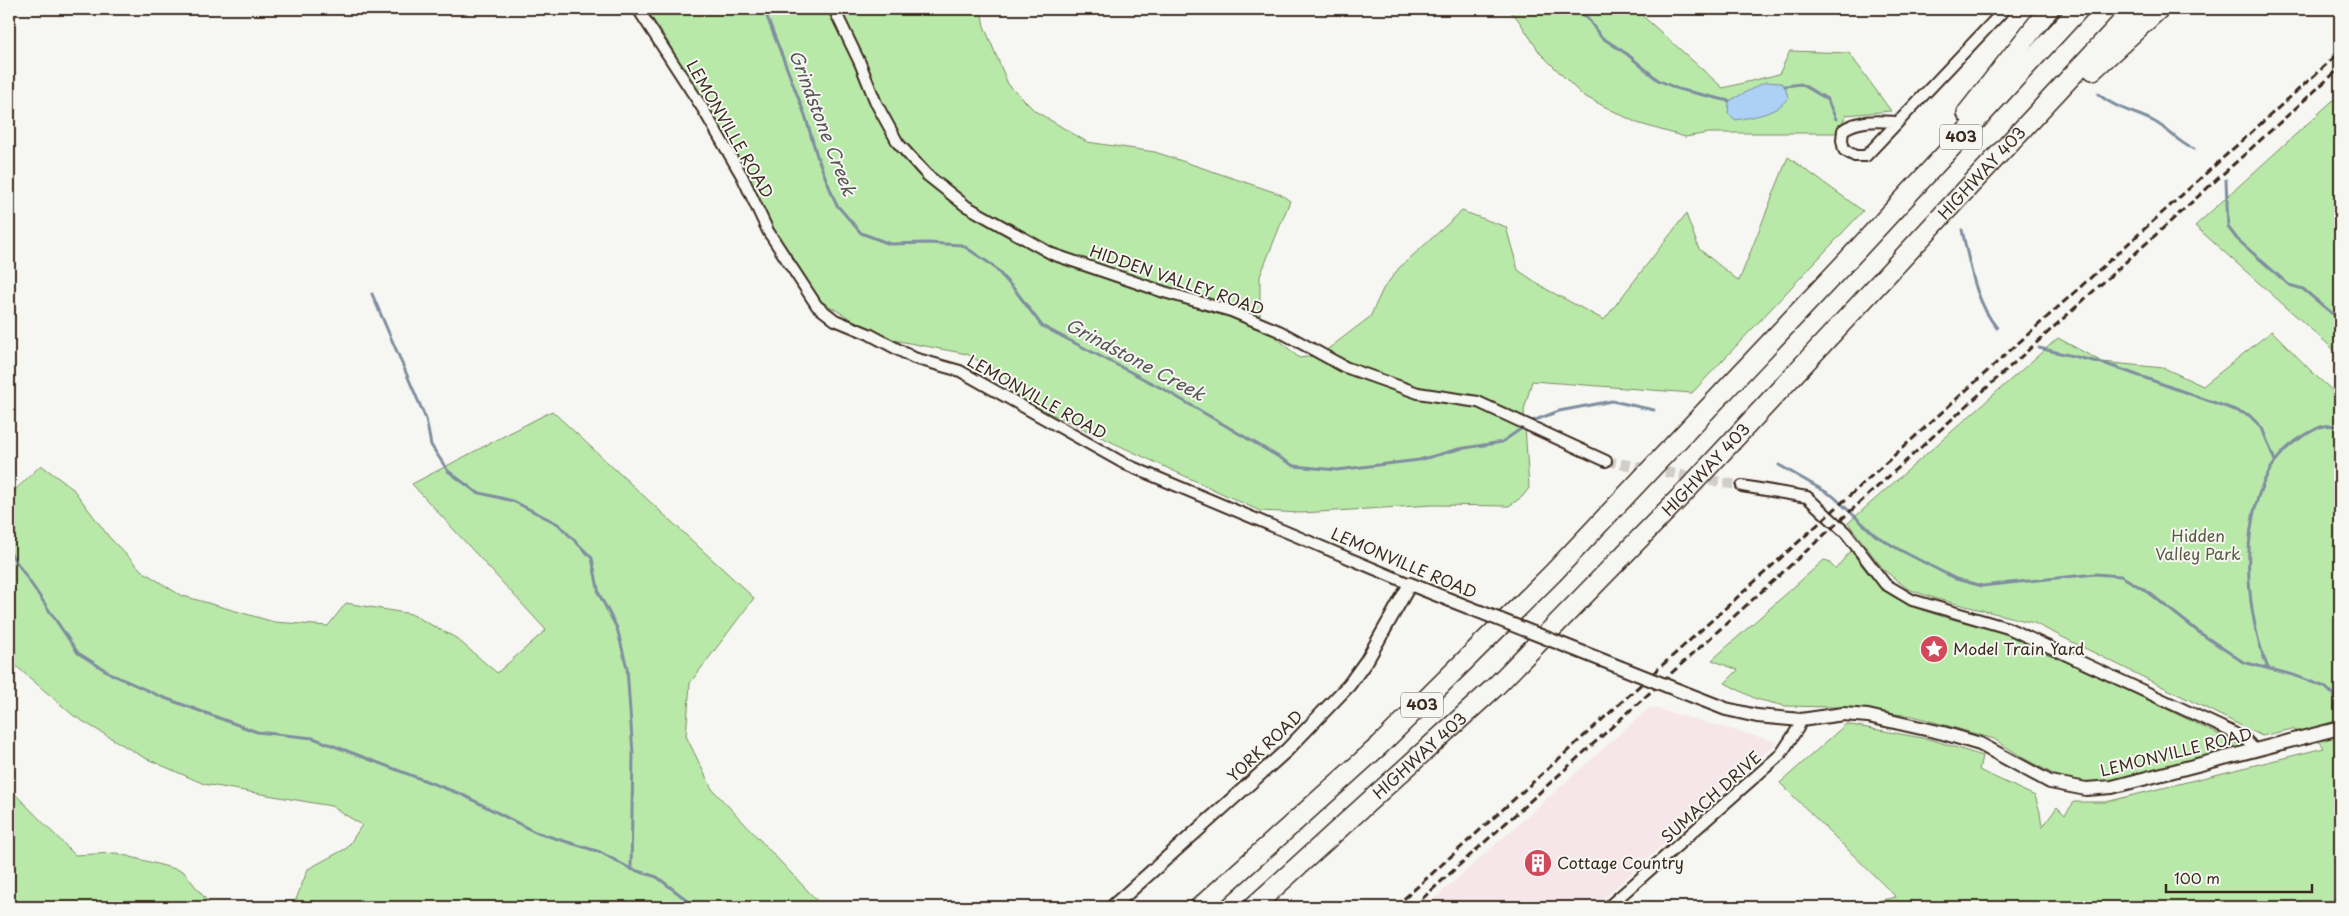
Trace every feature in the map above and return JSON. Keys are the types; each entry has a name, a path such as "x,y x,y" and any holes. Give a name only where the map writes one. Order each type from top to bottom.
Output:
{"highway":[{"path":"1843,265 1992,83 2049,9"},
{"name":"403","path":"1200,907 1380,744 1467,661 1553,573 1843,265 2080,9"},
{"name":"HIGHWAY 403","path":"1253,907 1496,686 1683,494 2134,9"},
{"path":"1977,179 2159,9"}],"street":[{"name":"LEMONVILLE ROAD","path":"638,9 722,142 742,176 768,231 816,306 835,320 868,334 914,358 960,371 1125,464 1410,584 1726,709 1757,716 1801,720 1843,714 1868,716 1943,733 1980,744 2050,782 2086,789 2121,785 2340,728"},
{"name":"HIDDEN VALLEY ROAD","path":"834,9 860,63 876,103 898,143 927,175 966,206 1052,254 1164,292 1231,311 1279,331 1345,367 1418,393 1478,402 1606,462"},
{"path":"1897,122 1868,121 1852,124 1843,130 1844,150 1856,156 1866,156 2005,9"},
{"path":"1742,486 1807,497 1846,533 1885,584 1912,600 2008,628 2228,730 2245,739 2254,749"},
{"name":"YORK ROAD","path":"1112,907 1287,750 1349,685 1367,660 1410,584"},
{"name":"SUMACH DRIVE","path":"1608,907 1781,754 1801,720"}],"shaded area":[{"path":"1650,707 1777,742 1594,907 1425,907"}],"green space":[{"path":"646,9 981,9 984,26 1008,84 1035,111 1087,142 1155,152 1280,194 1290,201 1260,276 1260,322 1299,358 1320,355 1370,317 1383,289 1399,268 1462,211 1506,227 1518,270 1546,289 1604,320 1686,214 1699,249 1739,281 1788,157 1863,211 1692,393 1532,381 1524,410 1529,488 1522,497 1509,506 1432,505 1302,513 1260,511 1019,399 1004,376 967,354 883,338 814,297 783,257 733,155 665,37"},
{"path":"1507,9 1635,9 1723,88 1779,74 1790,51 1849,53 1891,111 1846,115 1838,133 1709,133 1685,137 1637,123 1582,95 1540,53 1517,18"},
{"path":"2340,94 2340,355 2195,226"},
{"name":"Hidden Valley Park","path":"2272,331 2317,377 2340,397 2340,907 1868,907 1882,900 1896,897 1780,783 1846,724 1933,740 1982,756 1979,770 2035,796 2042,828 2057,807 2065,815 2074,802 2106,802 2324,748 2321,743 2292,729 2262,736 2034,623 1937,599 1908,589 1884,570 1848,523 2058,338 2102,362 2164,368 2203,386"},
{"path":"552,411 754,598 690,683 686,736 712,789 823,907 537,907 525,904 519,907 293,907 308,869 347,848 362,825 331,806 204,784 143,757 74,716 9,660 9,496 41,465 73,489 109,537 142,571 180,595 274,622 328,626 346,603 411,614 456,638 497,673 546,630 412,484"},
{"path":"1851,551 1868,574 1880,586 1912,606 1948,618 1985,627 2020,640 2242,746 2137,776 2088,784 2061,778 2025,759 1994,739 1913,716 1835,707 1785,706 1756,699 1725,683 1738,670 1712,660 1824,560 1828,561 1835,569"},
{"path":"9,788 75,855 116,853 183,871 212,907 9,907"}],"water":[{"path":"1765,82 1781,83 1785,86 1788,98 1783,104 1764,114 1736,120 1728,114 1729,101"}],"waterway":[{"name":"Grindstone Creek","path":"764,9 805,115 817,156 836,204 861,233 890,244 927,243 962,245 992,265 1015,290 1042,326 1165,390 1294,466 1337,470 1419,460 1459,449 1502,442 1525,426"},
{"path":"1568,9 1586,16 1601,37 1627,54 1658,80 1678,89 1729,101"},
{"path":"1785,86 1801,84 1827,99 1836,119"},
{"path":"2098,94 2118,106 2159,124 2183,143 2194,149"},
{"path":"2226,180 2228,227 2237,239 2289,285 2303,289 2340,320"},
{"path":"1962,230 1978,294 1997,328"},
{"path":"372,294 426,419 431,445 448,471 476,492 513,501 558,524 592,558 599,594 617,628 627,668 633,754 631,869"},
{"path":"2039,348 2106,364 2249,415 2262,428 2275,461"},
{"name":"Grindstone Creek","path":"1530,422 1559,411 1612,401 1654,410"},
{"path":"2268,668 2259,642 2252,611 2249,578 2249,544 2254,511 2264,481 2280,456 2302,437 2316,429 2329,425 2340,426"},
{"name":"Grindstone Creek","path":"1779,465 1833,496 1875,535 1956,579 1982,586 2095,574 2121,576 2148,592 2200,633 2243,662 2293,675 2325,687 2340,701"},
{"path":"9,551 78,653 113,675 162,697 257,732 313,738 463,795 535,832 600,852 631,869 657,877 696,907"},
{"name":"Grindstone Creek","path":"2337,907 2340,892"}],"tunnel":[{"path":"1606,461 1742,486"}],"railway":[{"path":"1395,907 2340,52"},
{"path":"1413,907 2340,68"}],"place":[{"name":"Model Train Yard","path":"1934,649"},
{"name":"Cottage Country","path":"1538,863"}]}
